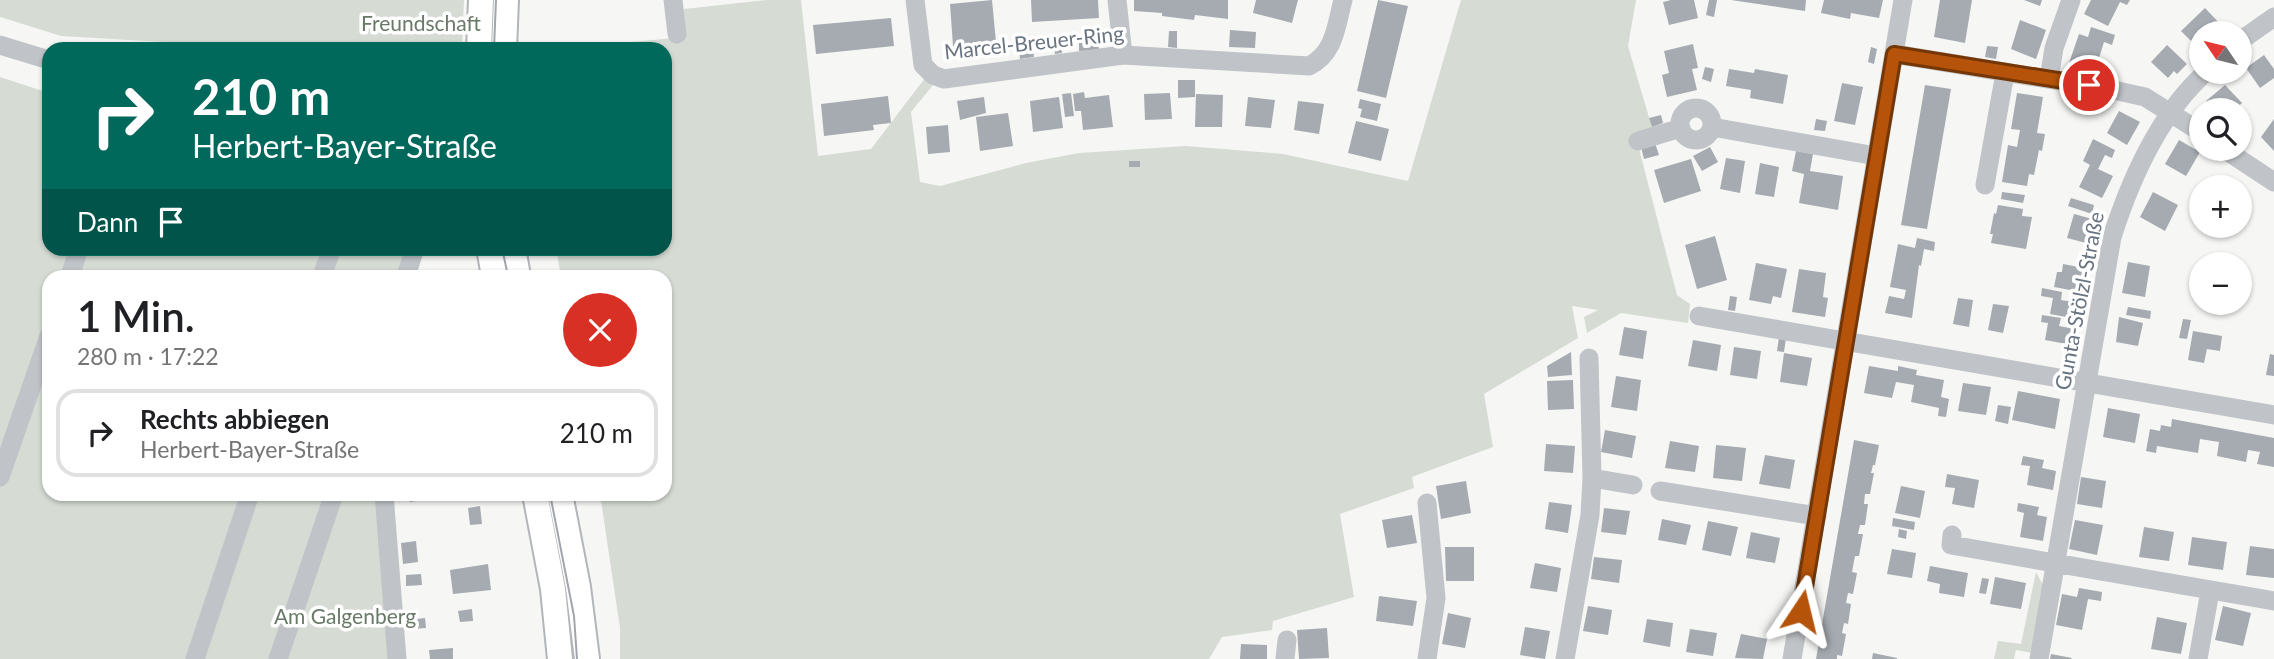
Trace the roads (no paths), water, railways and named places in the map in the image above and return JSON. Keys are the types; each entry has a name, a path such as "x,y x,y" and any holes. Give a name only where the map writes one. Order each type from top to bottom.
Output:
{"main road":[{"path":"479,42 481,0"},
{"path":"504,42 506,0"},
{"path":"536,501 553,589 560,659"},
{"path":"561,501 578,587 587,659"}],"street":[{"path":"673,0 677,34"},
{"name":"Marcel-Breuer-Ring","path":"915,0 923,65 933,75 944,79 1123,55 1309,66 1321,60 1330,48 1343,0"},
{"path":"1116,0 1123,55"},
{"path":"1793,659 1903,0"},
{"path":"2049,79 2054,48 2071,0"},
{"path":"2252,33 2274,17"},
{"path":"0,45 42,58"},
{"path":"1894,54 2145,97 2189,125"},
{"path":"1985,186 2005,73"},
{"name":"Gunta-Stölzl-Straße","path":"2039,659 2112,237 2125,196 2145,155 2170,113 2195,84"},
{"path":"1638,141 1681,128 1685,136 1695,140 1704,138 1712,127 1876,156"},
{"path":"2242,161 2274,182"},
{"path":"1699,316 2274,415"},
{"path":"0,477 42,356"},
{"path":"1565,659 1590,515 1592,478 1589,358"},
{"path":"1592,478 1633,485"},
{"path":"1660,491 1816,516"},
{"path":"195,659 248,501"},
{"path":"278,659 332,501"},
{"path":"385,501 397,659"},
{"path":"1427,503 1436,598 1427,659"},
{"path":"1952,535 1951,545 2274,601"},
{"path":"2198,659 2210,590"}],"tram line":[{"path":"494,42 496,0"},
{"path":"504,256 507,270"},
{"path":"551,501 574,616 577,659"}],"park label":[{"name":"Freundschaft","path":"421,24"},
{"name":"Am Galgenberg","path":"345,617"}]}
